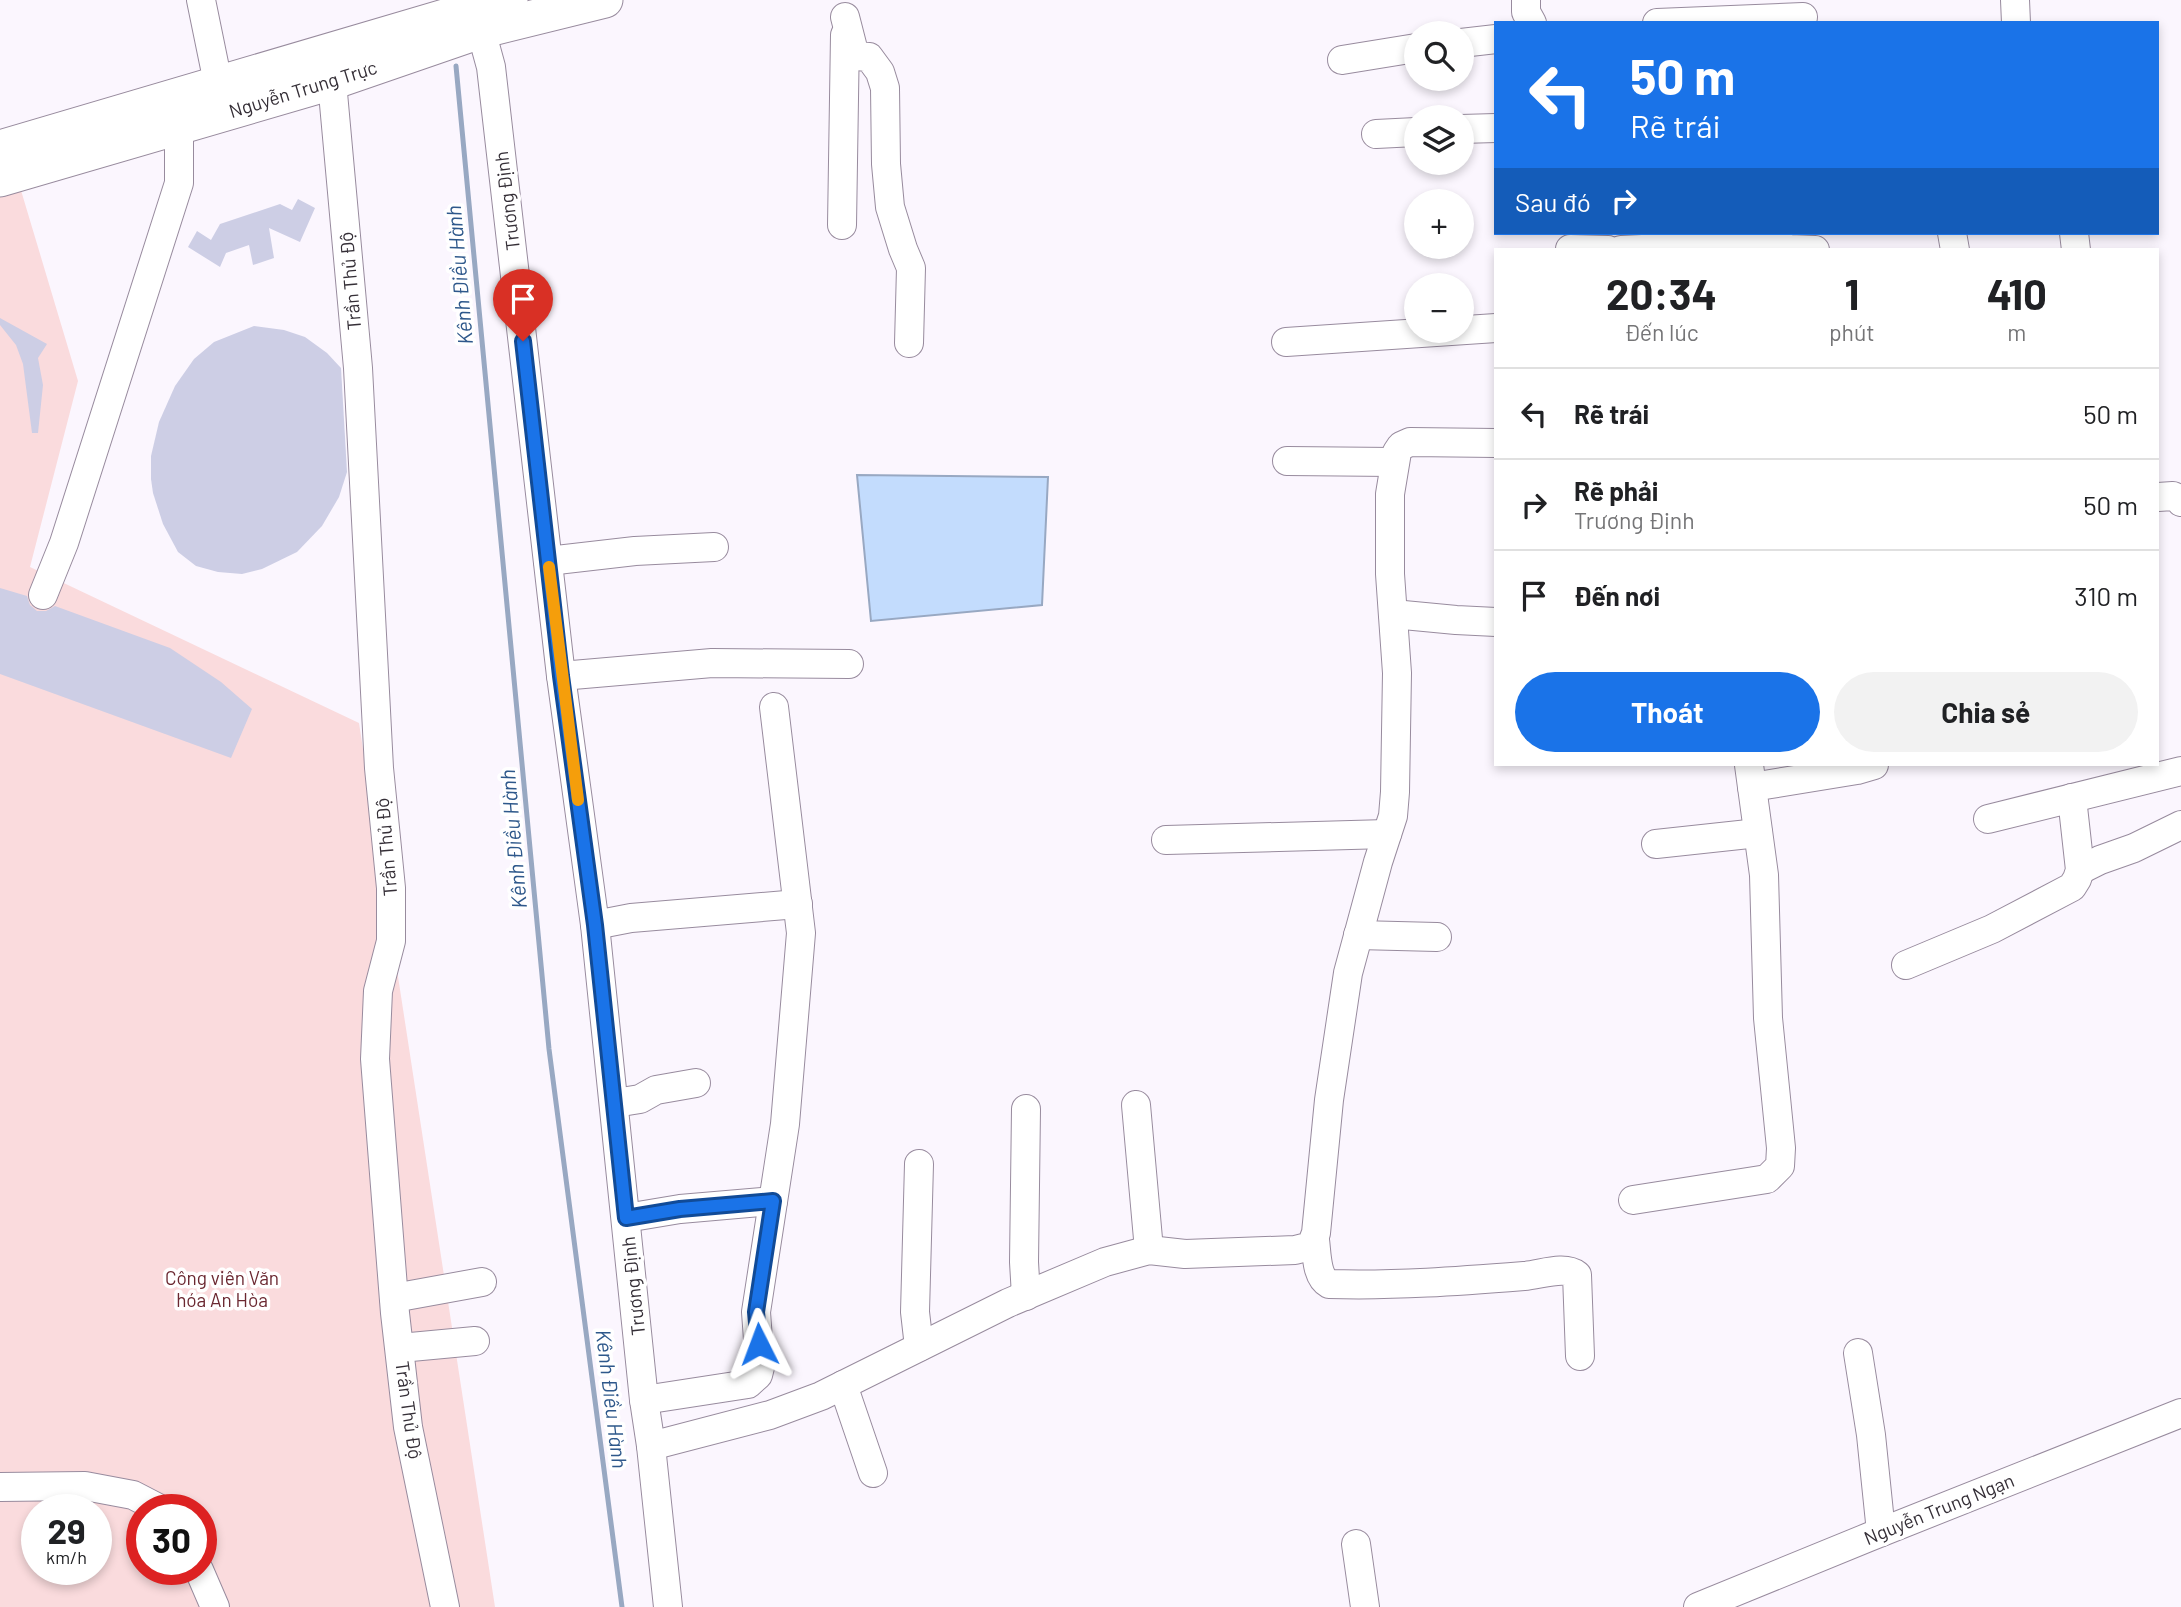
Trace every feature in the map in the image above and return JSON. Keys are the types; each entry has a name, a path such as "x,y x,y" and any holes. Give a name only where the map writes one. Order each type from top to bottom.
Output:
{"main road":[{"name":"Nguyễn Trung Trực","path":"476,13 510,0"},
{"name":"Nguyễn Trung Trực","path":"0,179 175,111 218,83 476,13 605,0"},
{"name":"Nguyễn Trung Trực","path":"0,148 175,111 332,82 441,21"}],"street":[{"path":"201,0 218,83"},
{"path":"1526,0 1526,12 1531,21"},
{"path":"2014,0 2016,21"},
{"path":"842,225 845,9"},
{"path":"845,9 855,56 869,57 880,72 884,88 890,206 911,268 909,343"},
{"name":"Trương Định","path":"476,13 491,67 561,676 595,925 668,1607"},
{"path":"1706,21 1803,17"},
{"path":"1474,42 1494,39"},
{"path":"1342,60 1404,50"},
{"name":"Trần Thủ Độ","path":"332,82 358,368 379,768 391,888 391,940 378,991 375,1059 394,1298 408,1427 445,1607"},
{"path":"43,595 64,543 179,183 175,111"},
{"path":"1474,129 1494,128"},
{"path":"1377,134 1404,133"},
{"path":"1664,248 1771,243 1790,248"},
{"path":"1570,244 1595,248"},
{"path":"1286,342 1494,328"},
{"path":"1494,443 1410,442 1401,446 1394,462 1389,517 1397,673 1393,816 1348,973 1329,1100 1315,1240 1320,1273 1323,1281 1329,1284 1445,1282 1533,1276 1568,1270 1574,1272 1577,1275 1580,1356"},
{"path":"1287,460 1394,462"},
{"path":"2159,497 2173,496 2181,502"},
{"path":"548,561 635,551 714,547"},
{"path":"1393,614 1494,622"},
{"path":"561,676 712,663 849,664"},
{"path":"644,1400 748,1384 758,1375 760,1367 756,1312 785,1124 801,933 774,707"},
{"path":"1633,1200 1768,1179 1780,1166 1781,1148 1768,1018 1764,875 1751,776 1857,770 1871,766"},
{"path":"1988,819 2181,771"},
{"path":"1906,965 1992,929 2071,887 2080,870 2072,797"},
{"path":"2080,870 2181,825"},
{"path":"1166,840 1387,834"},
{"path":"1656,844 1758,834"},
{"path":"595,925 631,918 798,904"},
{"path":"1358,935 1437,937"},
{"path":"615,1103 640,1099 656,1090 696,1083"},
{"path":"1136,1105 1149,1250"},
{"path":"1026,1109 1026,1296"},
{"path":"919,1164 915,1312 919,1347"},
{"path":"626,1218 680,1209 773,1201"},
{"path":"652,1447 770,1416 821,1396 1026,1296 1105,1262 1149,1250 1185,1254 1295,1250 1311,1246 1315,1240"},
{"path":"394,1298 482,1282"},
{"path":"400,1348 475,1340"},
{"path":"1858,1353 1871,1435 1881,1532"},
{"path":"843,1385 873,1473"},
{"name":"Nguyễn Trung Ngạn","path":"1698,1607 2181,1413"},
{"path":"0,1488 85,1486 128,1494"},
{"path":"1356,1544 1366,1607"},
{"path":"205,1585 215,1607"}],"green space":[{"name":"Công viên Văn hóa An Hòa","path":"20,187 78,381 30,567 359,723 495,1607 0,1607 0,194"}],"water":[{"path":"857,475 1048,477 1042,605 871,621"}],"building":[{"path":"298,199 315,208 300,242 269,228 274,258 253,265 249,245 226,253 220,267 188,247 197,231 211,240 220,224 280,204 292,210"},
{"path":"0,318 47,344 38,358 43,385 38,433 32,433 23,364 16,345 0,325"},
{"path":"254,326 284,330 305,337 327,353 341,368 347,472 339,497 322,526 297,552 262,569 242,574 218,572 196,566 178,552 163,524 153,493 151,456 159,422 175,386 194,359 214,342"},
{"path":"0,588 27,596 30,605 37,611 46,611 55,606 170,648 221,682 252,709 231,758 0,674"}],"waterway":[{"name":"Kênh Điều Hành","path":"456,66 549,1049 622,1607"}],"slow traffic":[{"path":"549,567 578,800"}],"route":[{"path":"523,341 561,676 595,925 626,1218 680,1209 773,1201 756,1312 759,1344"}]}
